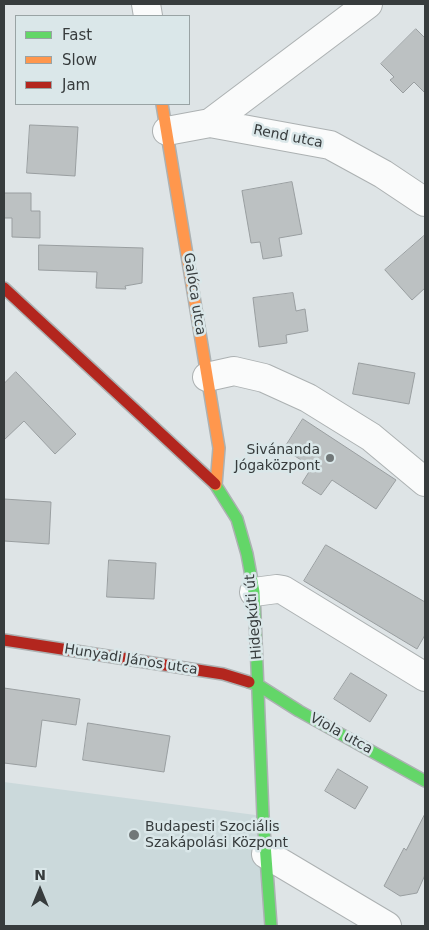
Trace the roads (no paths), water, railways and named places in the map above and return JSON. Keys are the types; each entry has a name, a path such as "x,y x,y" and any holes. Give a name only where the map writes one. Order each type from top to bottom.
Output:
{"street":[{"path":"210,122 368,4"},
{"name":"Galóca utca","path":"162,105 219,448 216,485"},
{"name":"Rend utca","path":"167,131 210,122 330,145 383,174 425,202"},
{"name":"Hidegkúti út","path":"4,288 216,485 237,519 247,554 254,592 270,926"},
{"path":"207,377 234,371 264,378 308,398 371,438 425,482"},
{"path":"254,592 283,590 425,677"},
{"name":"Hunyadi János utca","path":"4,640 223,674 258,685"},
{"name":"Viola utca","path":"258,685 299,711 425,781"},
{"path":"266,854 387,926"}],"place":[{"name":"Sivánanda Jógaközpont","path":"330,458"},
{"name":"Budapesti Szociális Szakápolási Központ","path":"134,835"}]}
